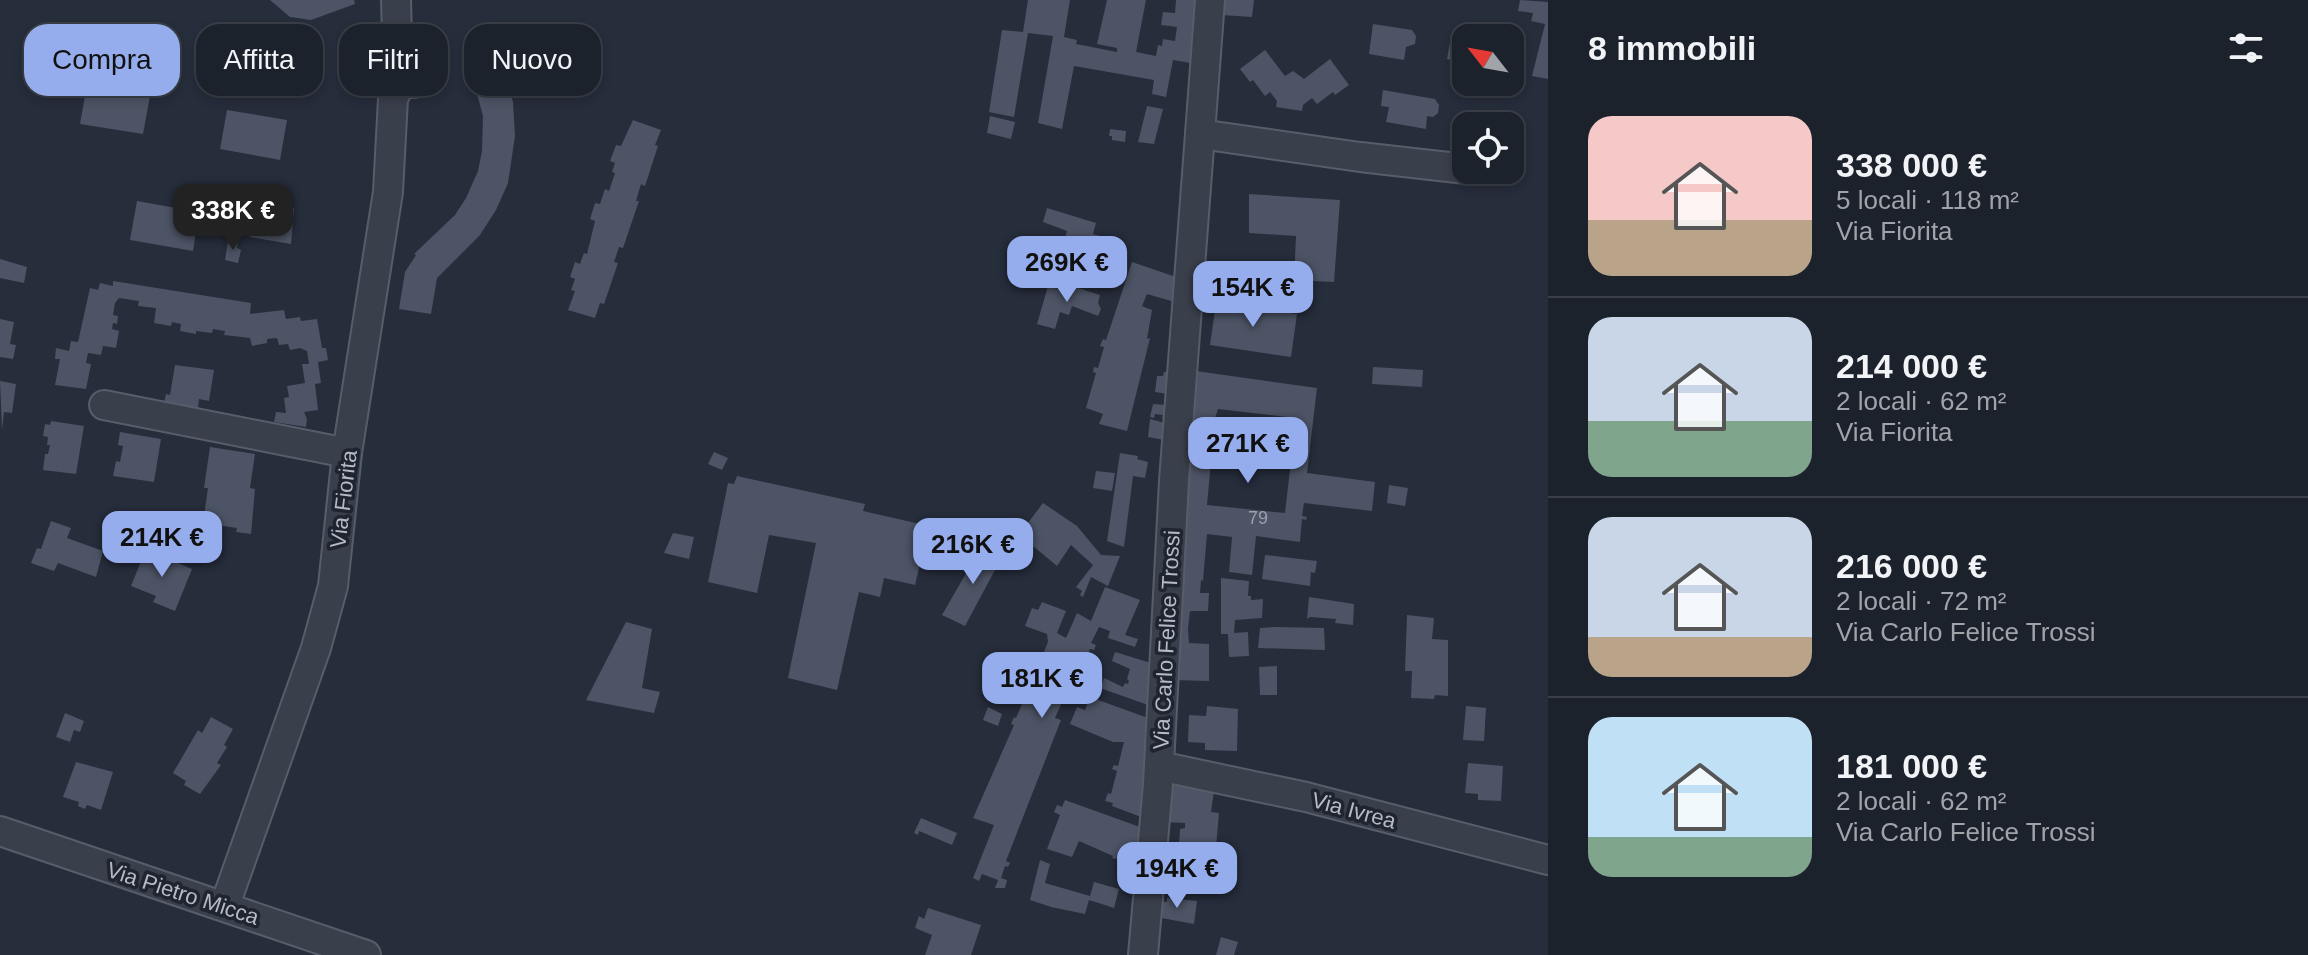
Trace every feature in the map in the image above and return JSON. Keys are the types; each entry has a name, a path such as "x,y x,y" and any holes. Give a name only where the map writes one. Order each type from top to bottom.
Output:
{"street":[{"name":"Via Fiorita","path":"225,905 316,648 333,586 347,453 388,192 393,99 402,80 409,83 419,81 427,67 418,52 405,51 397,35 396,0"},
{"name":"Via Carlo Felice Trossi","path":"1143,955 1159,766 1174,481 1210,0"},
{"path":"1200,134 1452,167"},
{"path":"104,405 347,453"},
{"name":"Via Ivrea","path":"1159,766 1306,797 1548,860"},
{"name":"Via Pietro Micca","path":"0,831 366,955"}],"building":[{"path":"270,0 354,0 355,4 311,20 290,17"},
{"path":"1028,0 1070,0 1064,37 1077,40 1076,44 1117,52 1117,48 1097,44 1107,0 1146,0 1136,52 1156,56 1163,39 1175,41 1177,27 1161,25 1163,12 1175,13 1176,0 1197,0 1191,63 1173,60 1166,97 1152,94 1154,80 1074,66 1062,129 1038,123 1053,36 1028,33 1014,117 989,112 1002,30 1023,32"},
{"path":"1223,0 1254,0 1252,17 1222,15"},
{"path":"1520,0 1548,2 1548,79 1532,76 1545,24 1531,21 1533,13 1518,11"},
{"path":"1373,24 1412,30 1416,36 1415,44 1406,47 1404,60 1369,54"},
{"path":"1451,37 1452,37 1452,60 1447,59"},
{"path":"1265,50 1285,76 1293,71 1304,79 1330,59 1349,85 1317,104 1312,98 1303,105 1302,111 1276,107 1277,101 1270,92 1265,96 1240,69"},
{"path":"1383,90 1435,99 1439,105 1438,113 1433,117 1427,116 1426,129 1386,122 1389,107 1381,106"},
{"path":"85,96 150,96 143,134 80,124"},
{"path":"478,96 511,96 515,136 508,183 480,235 437,278 431,314 399,309 405,272 414,254 455,215 478,171 483,116"},
{"path":"1147,106 1163,109 1154,144 1138,142"},
{"path":"227,110 287,120 280,160 220,149"},
{"path":"990,116 1015,122 1011,139 987,133"},
{"path":"633,120 661,130 655,145 658,146 645,186 641,184 636,201 639,201 623,248 619,247 614,262 618,263 604,304 600,303 595,318 568,310 575,291 571,290 575,279 570,277 575,262 580,264 584,253 587,254 595,221 590,219 595,203 600,204 605,189 609,191 615,173 612,172 615,163 610,161 616,145 621,146"},
{"path":"1110,129 1126,131 1125,142 1112,140"},
{"path":"237,191 260,195 259,199 290,204 294,208 291,244 250,237 255,215 233,211"},
{"path":"1249,194 1340,200 1334,282 1294,280 1296,236 1249,233"},
{"path":"137,201 199,212 193,251 130,240"},
{"path":"1047,208 1096,223 1093,234 1100,236 1097,247 1090,245 1082,271 1065,266 1069,254 1061,251 1067,231 1043,222"},
{"path":"228,240 238,242 237,248 241,250 238,263 225,260"},
{"path":"0,259 27,267 24,283 0,278"},
{"path":"1132,262 1176,277 1175,302 1147,294 1142,306 1152,310 1147,339 1150,338 1127,431 1099,424 1103,414 1086,408 1096,373 1093,372 1094,367 1098,368 1104,347 1100,346 1103,339 1106,340"},
{"path":"113,281 251,303 250,314 284,310 286,319 317,319 322,348 326,348 328,360 318,362 321,383 315,384 318,410 304,412 306,427 274,422 276,412 286,413 284,398 289,397 287,386 305,383 302,364 309,364 307,351 300,348 290,350 288,344 279,345 277,338 252,346 250,338 224,335 225,331 213,329 212,333 196,331 196,334 180,331 181,324 154,323 156,308 138,306 139,301 119,298 113,315 118,316 117,324 113,323 112,329 119,331 116,348 103,346 101,355 88,353 86,363 91,364 86,389 55,385 60,359 55,359 56,348 69,351 71,341 78,342 90,288 98,290 100,283 113,286"},
{"path":"1069,285 1100,295 1098,316 1072,306 1069,315 1060,312 1055,329 1037,324 1048,286 1067,291"},
{"path":"1216,303 1297,314 1291,357 1210,345"},
{"path":"0,319 14,322 10,344 16,345 13,359 0,357"},
{"path":"175,365 214,370 209,401 199,399 198,409 164,403 166,394 170,395"},
{"path":"1373,367 1423,370 1422,387 1372,384"},
{"path":"1196,371 1317,388 1307,473 1375,482 1372,511 1304,503 1302,516 1307,517 1306,520 1302,519 1300,542 1256,536 1252,575 1229,572 1232,537 1207,534 1200,593 1209,593 1208,611 1190,611 1188,629 1189,643 1209,644 1209,681 1173,680","holes":["1218,409 1287,417 1291,421 1291,417 1296,418 1285,513 1207,505"]},
{"path":"1164,372 1170,372 1168,394 1155,392 1157,376 1163,376"},
{"path":"0,381 16,384 12,413 4,412 2,430"},
{"path":"1153,404 1167,405 1166,419 1162,419 1163,415 1155,414 1154,418 1150,417"},
{"path":"1150,419 1165,423 1164,440 1148,437"},
{"path":"51,421 84,426 76,474 43,470 50,445 47,445 48,437 43,436 45,424 50,425"},
{"path":"120,432 161,439 154,482 113,476 123,446 118,445"},
{"path":"210,447 255,454 250,488 255,489 251,534 236,532 237,528 203,523"},
{"path":"714,452 728,458 722,470 708,464"},
{"path":"1120,453 1138,456 1137,459 1148,462 1145,478 1133,476 1124,547 1107,541"},
{"path":"1096,471 1115,473 1112,491 1093,488"},
{"path":"737,476 865,504 863,511 929,526 915,585 884,578 880,597 859,592 837,690 788,678 816,543 769,535 757,593 708,582 728,483 734,484"},
{"path":"1389,485 1408,488 1405,506 1387,503"},
{"path":"1043,503 1077,526 1101,555 1120,556 1108,586 1091,577 1083,597 1080,595 1082,591 1076,587 1093,565 1071,545 1057,566 1027,541 1014,557 1006,552"},
{"path":"51,521 71,528 67,538 103,551 96,577 58,563 54,571 31,563 37,548 41,549"},
{"path":"673,533 694,537 689,559 664,553"},
{"path":"983,544 1003,555 965,626 942,615"},
{"path":"146,549 192,569 175,611 153,602 156,596 131,586"},
{"path":"1265,555 1317,561 1315,573 1311,572 1310,586 1262,579"},
{"path":"1221,578 1249,581 1248,596 1251,600 1263,599 1262,618 1235,620 1234,633 1248,632 1249,656 1229,657 1228,634 1221,634"},
{"path":"1105,587 1140,600 1125,635 1138,639 1135,647 1108,638 1110,631 1099,627 1091,643 1096,645 1094,650 1090,649 1067,704 1062,702 1055,718 1061,720 1006,861 1010,863 1008,867 1005,866 1001,878 1007,880 1005,888 995,888 998,880 982,874 979,881 973,878 994,825 973,818 1048,642 1047,634 1025,626 1032,608 1038,610 1042,602 1066,611 1057,633 1066,638 1077,613 1091,621"},
{"path":"1309,597 1354,604 1353,625 1335,623 1336,619 1307,619"},
{"path":"1407,615 1434,618 1432,639 1448,640 1448,696 1411,698 1412,671 1405,671"},
{"path":"626,622 652,629 642,688 660,692 654,713 586,700"},
{"path":"1260,628 1324,628 1325,650 1258,648"},
{"path":"1115,652 1151,663 1148,705 1100,688 1104,678 1123,687 1125,683 1128,684 1130,669 1112,661"},
{"path":"1277,666 1277,695 1260,695 1259,667"},
{"path":"1090,697 1148,718 1141,817 1105,801 1108,793 1111,794 1117,771 1112,769 1114,765 1118,766 1124,742 1113,742 1070,724 1077,707 1085,710"},
{"path":"1207,706 1238,709 1237,751 1205,750 1205,743 1188,742 1189,715 1206,716"},
{"path":"1466,706 1486,708 1484,741 1463,740"},
{"path":"988,707 1002,714 998,726 983,720"},
{"path":"65,713 84,721 80,732 74,730 70,742 56,737"},
{"path":"211,717 233,729 217,763 221,765 200,794 184,785 186,781 173,773 198,730 202,733"},
{"path":"76,762 113,772 101,810 87,805 85,809 78,806 79,802 63,797"},
{"path":"1468,763 1503,766 1501,801 1478,800 1478,794 1465,793"},
{"path":"1167,785 1214,791 1211,812 1219,813 1214,871 1194,869 1194,858 1182,857 1180,829 1185,828 1185,823 1164,822"},
{"path":"1065,800 1140,827 1136,859 1128,856 1127,861 1112,858 1079,841 1072,857 1047,849 1060,815 1054,812 1057,805 1062,807"},
{"path":"921,818 957,833 952,845 919,831 918,835 914,833"},
{"path":"1040,860 1050,864 1045,883 1090,896 1094,882 1119,889 1114,908 1089,900 1085,914 1030,900"},
{"path":"1167,898 1197,901 1194,924 1156,917 1157,901 1167,902"},
{"path":"928,908 981,925 971,955 925,955 932,935 915,928 919,916 924,919"},
{"path":"1221,937 1238,942 1234,955 1216,955"}]}
